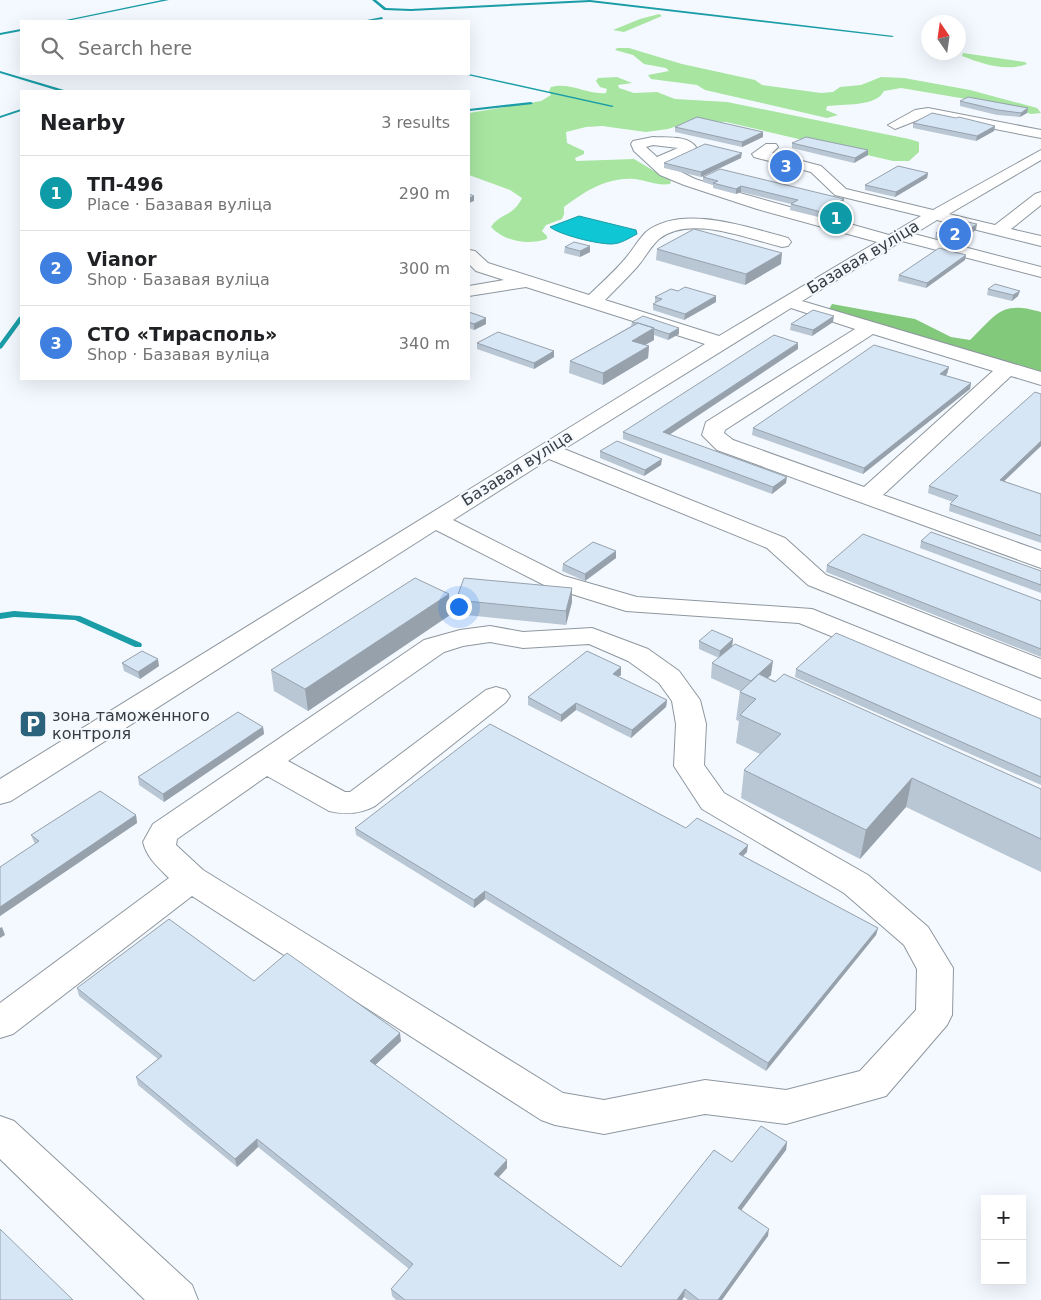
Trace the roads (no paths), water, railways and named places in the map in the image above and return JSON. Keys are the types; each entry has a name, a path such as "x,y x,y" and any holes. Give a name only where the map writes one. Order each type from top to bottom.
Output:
{"street":[{"path":"895,125 920,112 928,112 1041,134"},
{"path":"1038,156 1020,145 1041,134"},
{"path":"771,147 759,154 816,169 822,172 832,188 1041,241"},
{"name":"Базавая вуліца","path":"0,793 546,450 933,214 1038,156"},
{"path":"654,163 661,171 700,186 895,237 1041,272"},
{"path":"998,231 1041,197"},
{"path":"593,302 632,262 639,251 655,234 675,225 695,222 782,242"},
{"path":"470,256 482,267 721,343"},
{"path":"470,291 527,281"},
{"path":"788,303 1041,379"},
{"path":"870,328 714,427 713,435 725,445 1041,560"},
{"path":"867,497 1008,369"},
{"path":"546,450 776,543 817,580 1041,669"},
{"path":"435,520 555,581 635,605 803,615 1041,712"},
{"path":"490,634 523,640 592,636 638,655 669,677 686,700 691,724 689,766 713,801 856,884 916,936 935,968 934,1015 872,1084 786,1107 705,1096 604,1117 555,1108 191,879 161,850 159,842 164,832 434,646 460,638 490,634"},
{"path":"266,762 340,804 355,803 496,696"},
{"path":"0,1023 191,879"},
{"path":"0,1133 176,1300"}],"water":[{"path":"579,216 636,230 637,234 618,243 605,244 570,236 550,227"}],"waterway":[{"path":"68,20 167,0"},
{"path":"374,0 385,9 411,10 590,1 892,36"},
{"path":"372,20 382,18"},
{"path":"0,34 20,30"},
{"path":"0,72 60,90"},
{"path":"470,75 612,106"},
{"path":"470,110 531,103"},
{"path":"0,117 20,110"},
{"path":"0,347 20,319"},
{"path":"0,616 14,614 77,618 138,645"}],"place":[{"name":"СТО «Тирасполь»","path":"786,166"},
{"name":"ТП-496","path":"836,218"},
{"name":"Vianor","path":"955,234"},
{"name":"зона таможенного контроля","path":"33,724"}]}
